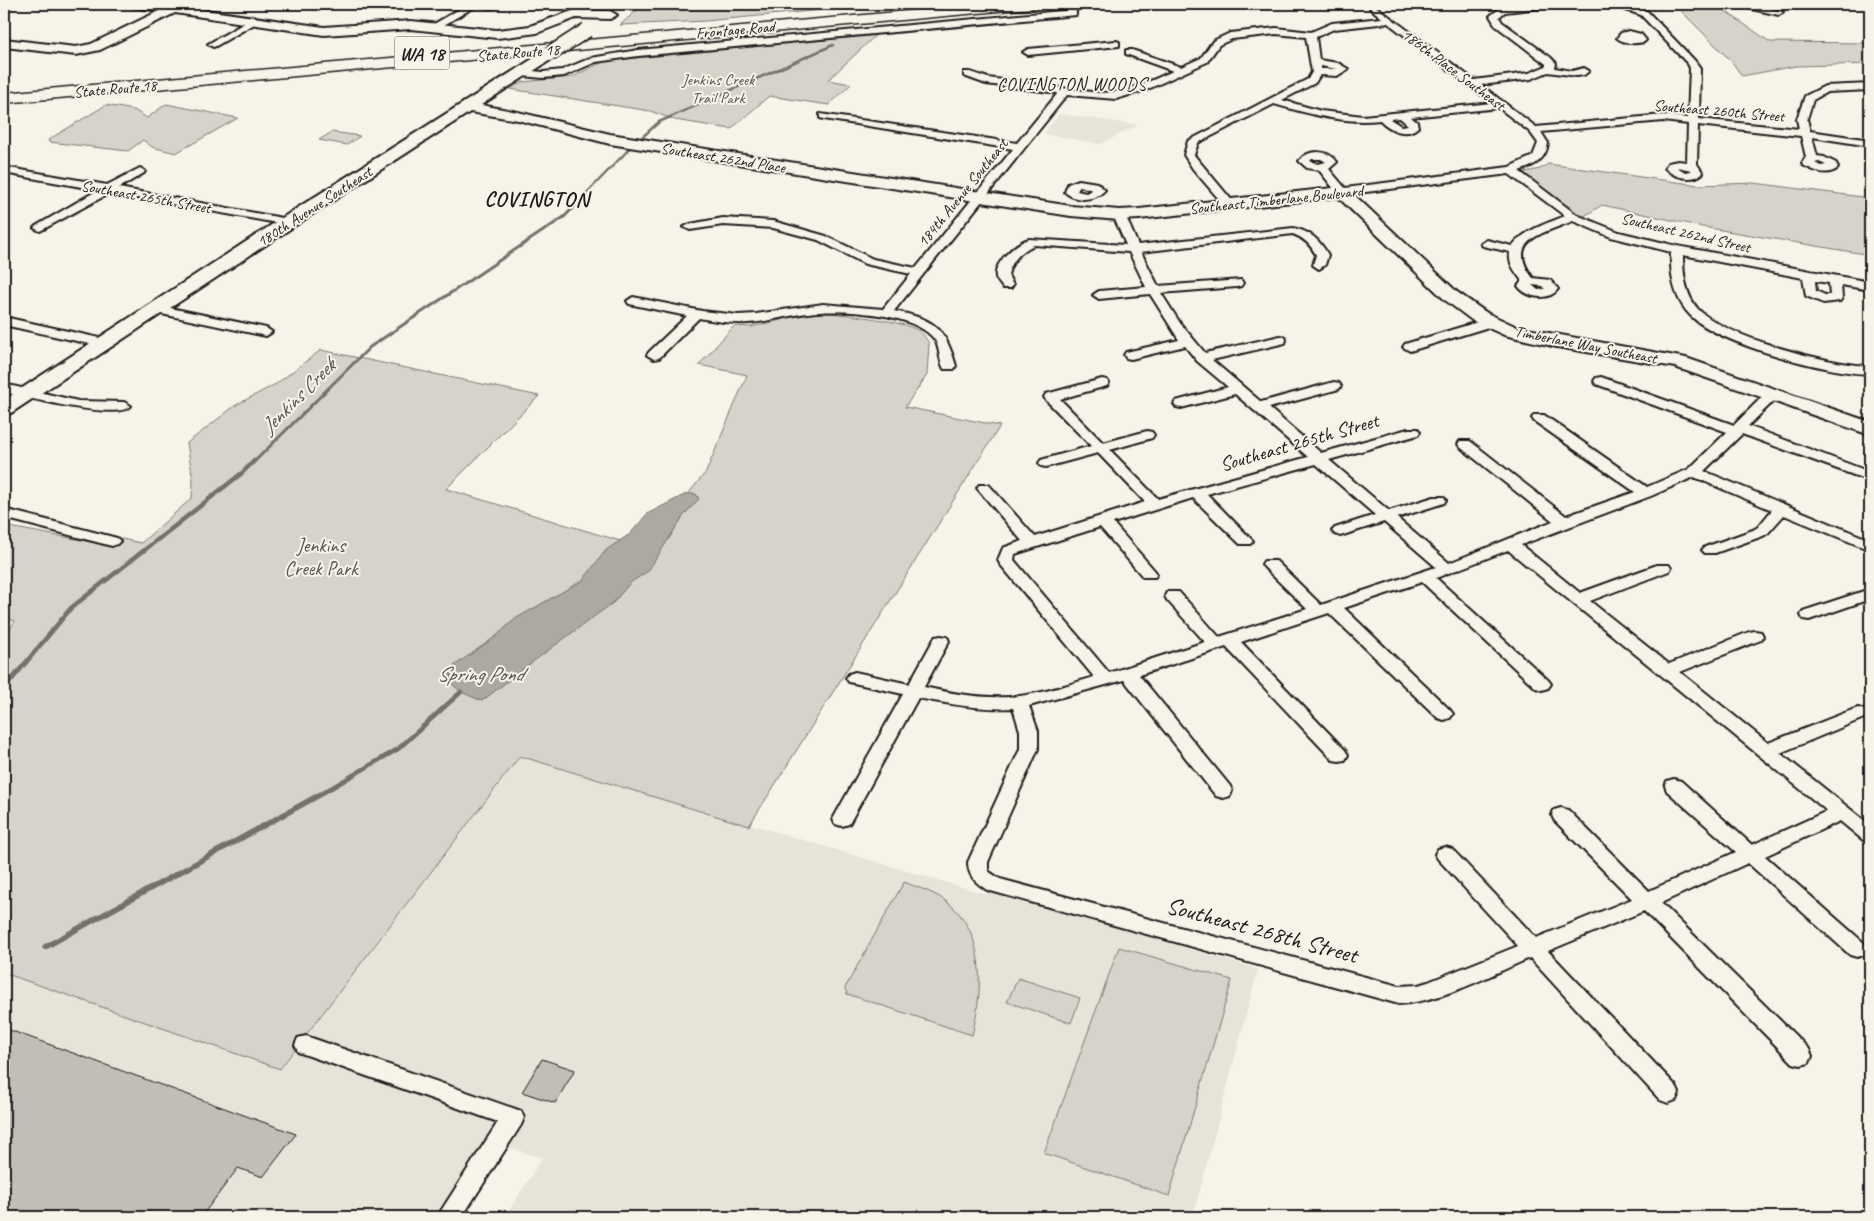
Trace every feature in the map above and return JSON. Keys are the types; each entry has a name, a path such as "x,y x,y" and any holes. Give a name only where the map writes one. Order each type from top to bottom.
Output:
{"highway":[{"name":"State Route 18","path":"882,15 984,4"},
{"name":"State Route 18","path":"4,90 840,18 1032,4"},
{"name":"State Route 18","path":"4,98 508,53 840,18"}],"street":[{"path":"138,4 324,31 406,25 434,27 474,4"},
{"path":"478,4 493,5"},
{"path":"1549,4 1503,10 1494,16 1499,24 1550,66 1575,74 1584,71"},
{"path":"1623,4 1644,13 1654,38 1687,57 1695,68 1692,166"},
{"path":"1741,4 1778,12 1756,4"},
{"name":"186th Place Southeast","path":"1374,8 1534,130"},
{"path":"4,43 76,51 96,47 174,9"},
{"name":"180th Avenue Southeast","path":"4,409 288,222 614,12 575,14 532,30 509,34 478,34 434,27"},
{"name":"Frontage Road","path":"522,73 542,75 564,73 594,60 638,53 1073,14"},
{"path":"967,74 986,81 1064,92 1116,96 1143,88 1204,60 1216,43 1230,36 1276,31 1312,35 1332,26 1389,20"},
{"path":"213,44 253,21"},
{"path":"1228,204 1197,167 1190,155 1193,140 1312,81 1316,68 1310,39 1312,35"},
{"path":"1028,52 1116,44 1111,46 1111,49 1118,52 1129,52 1181,70"},
{"path":"1472,83 1531,76 1550,66"},
{"path":"1812,159 1802,119 1809,98 1818,92 1836,88 1870,87"},
{"name":"184th Avenue Southeast","path":"886,313 1064,92"},
{"path":"1275,100 1336,117 1383,118 1398,129 1413,127 1413,124 1404,116 1501,105"},
{"name":"Southeast 262nd Place","path":"468,107 518,116 610,139 980,196"},
{"path":"824,116 1020,147"},
{"name":"Southeast 260th Street","path":"1534,130 1652,118 1806,134 1870,143"},
{"path":"923,132 932,122"},
{"name":"Southeast Timberlane Boulevard","path":"980,196 1071,211 1120,215 1342,192 1511,170 1535,160 1542,152 1543,143 1534,130"},
{"path":"1322,167 1342,192"},
{"name":"Southeast 265th Street","path":"4,170 288,222"},
{"name":"Southeast 262nd Street","path":"1511,170 1573,218 1615,235 1676,250 1870,286"},
{"path":"40,228 140,171"},
{"path":"4,184 22,174"},
{"name":"Timberlane Way Southeast","path":"1342,192 1451,296 1468,309 1511,331 1679,362 1870,429"},
{"path":"1071,211 1082,196"},
{"path":"1120,215 1152,291 1186,342 1202,358 1447,569"},
{"path":"1529,282 1515,262 1516,250 1522,239 1573,218"},
{"path":"690,227 727,221 780,226 823,238 852,254 876,264 918,272"},
{"path":"1007,285 1002,276 1003,271 1016,251 1025,243 1038,241 1133,249 1287,231 1304,234 1318,247 1322,255 1319,265"},
{"path":"1487,244 1516,250"},
{"path":"1676,250 1676,273 1680,290 1696,314 1708,324 1727,332 1839,368 1870,370"},
{"path":"1809,276 1810,293 1823,299 1836,298 1835,281"},
{"path":"1099,295 1237,283"},
{"path":"634,300 736,319 756,319 821,308 850,308 886,313 919,323 932,330 939,336 943,344 949,366"},
{"path":"156,309 266,332"},
{"path":"654,355 697,313"},
{"path":"4,321 104,343"},
{"path":"1410,346 1491,322"},
{"path":"1202,358 1280,340"},
{"path":"1131,355 1186,342"},
{"path":"1601,381 1870,477"},
{"path":"1102,383 1052,397 1155,504"},
{"path":"1181,404 1248,398 1334,386"},
{"path":"4,388 78,405 124,406"},
{"path":"855,678 912,692 969,701 1019,702 1046,697 1106,680 1447,569 1511,545 1564,522 1646,493 1694,472 1739,430 1773,394"},
{"path":"1539,418 1646,493"},
{"name":"Southeast 265th Street","path":"1106,680 1008,564 1006,554 1011,549 1155,504 1413,432"},
{"path":"1046,463 1147,435"},
{"path":"1465,444 1564,522"},
{"path":"1694,472 1870,545"},
{"path":"984,488 1031,542"},
{"path":"1197,493 1245,541"},
{"path":"1340,531 1439,500"},
{"path":"1710,550 1758,533 1763,530 1781,508"},
{"path":"4,514 112,541"},
{"path":"1103,521 1149,574"},
{"path":"1511,545 1870,835"},
{"path":"1270,564 1325,608 1444,714"},
{"path":"1579,599 1663,568"},
{"path":"1425,576 1542,684"},
{"path":"1809,615 1870,594"},
{"path":"1173,596 1339,755"},
{"path":"1667,670 1755,636"},
{"path":"842,820 941,641"},
{"path":"1128,673 1223,791"},
{"name":"Southeast 268th Street","path":"1019,702 1031,739 978,862 977,872 982,878 994,885 1399,995 1418,994 1432,990 1645,902 1842,812"},
{"path":"1767,751 1858,714"},
{"path":"1674,786 1857,949"},
{"path":"1561,816 1801,1056"},
{"path":"1445,854 1668,1093"},
{"path":"306,1045 513,1118 449,1217"}],"shaded area":[{"path":"1059,114 1138,125 1101,144 1044,134"},
{"path":"521,756 988,895 991,891 1258,969 1193,1217 505,1217 542,1158 486,1140 434,1217 4,1217 4,973 281,1069"}],"green space":[{"path":"644,4 886,4 705,21 620,25"},
{"path":"1674,4 1715,4 1770,42 1870,43 1870,64 1796,66 1742,76 1732,62"},
{"name":"Jenkins Creek Trail Park","path":"876,35 828,80 851,84 829,105 769,96 731,129 675,120 650,111 510,89 522,82 572,77 605,61"},
{"path":"166,104 238,118 176,153 152,147 143,140 128,151 49,142 48,140 106,105 134,110 147,118"},
{"path":"332,132 360,136 347,145 319,140"},
{"path":"1548,164 1698,185 1754,183 1870,198 1870,255 1703,227 1602,205 1583,217 1521,173 1540,169"},
{"name":"Jenkins Creek Park","path":"815,312 885,320 919,331 929,343 927,375 905,407 1000,426 749,826 520,756 280,1069 4,973 4,639 15,621 4,618 4,526 108,545 117,538 141,543 192,498 193,480 187,443 236,405 276,384 321,350 539,396 446,489 644,548 706,472 747,375 699,365 734,326 751,327"},
{"path":"904,882 936,895 953,907 965,922 973,939 978,957 979,997 972,1035 847,994 845,988"},
{"path":"1119,947 1232,980 1169,1196 1044,1153"},
{"path":"1018,978 1080,998 1071,1023 1007,1002"}],"water":[{"name":"Spring Pond","path":"686,494 696,494 699,499 684,515 648,571 630,583 614,602 482,701 461,692 450,682 451,668 495,637 515,619 583,580 606,550 630,534 647,514"}],"building":[{"path":"4,1028 296,1134 263,1177 238,1168 201,1217 4,1217"},
{"path":"542,1059 575,1070 555,1103 522,1092"}],"waterway":[{"name":"Jenkins Creek","path":"639,140 659,122 833,45"},
{"name":"Jenkins Creek","path":"577,203 632,146"},
{"name":"Jenkins Creek","path":"253,463 370,347 564,217 579,202"},
{"name":"Jenkins Creek","path":"4,689 71,608 242,473 254,461"},
{"path":"319,795 398,749 461,692"},
{"path":"45,947 321,794"}],"district":[{"name":"COVINGTON WOODS","path":"1072,84"},
{"name":"COVINGTON","path":"537,199"}]}
